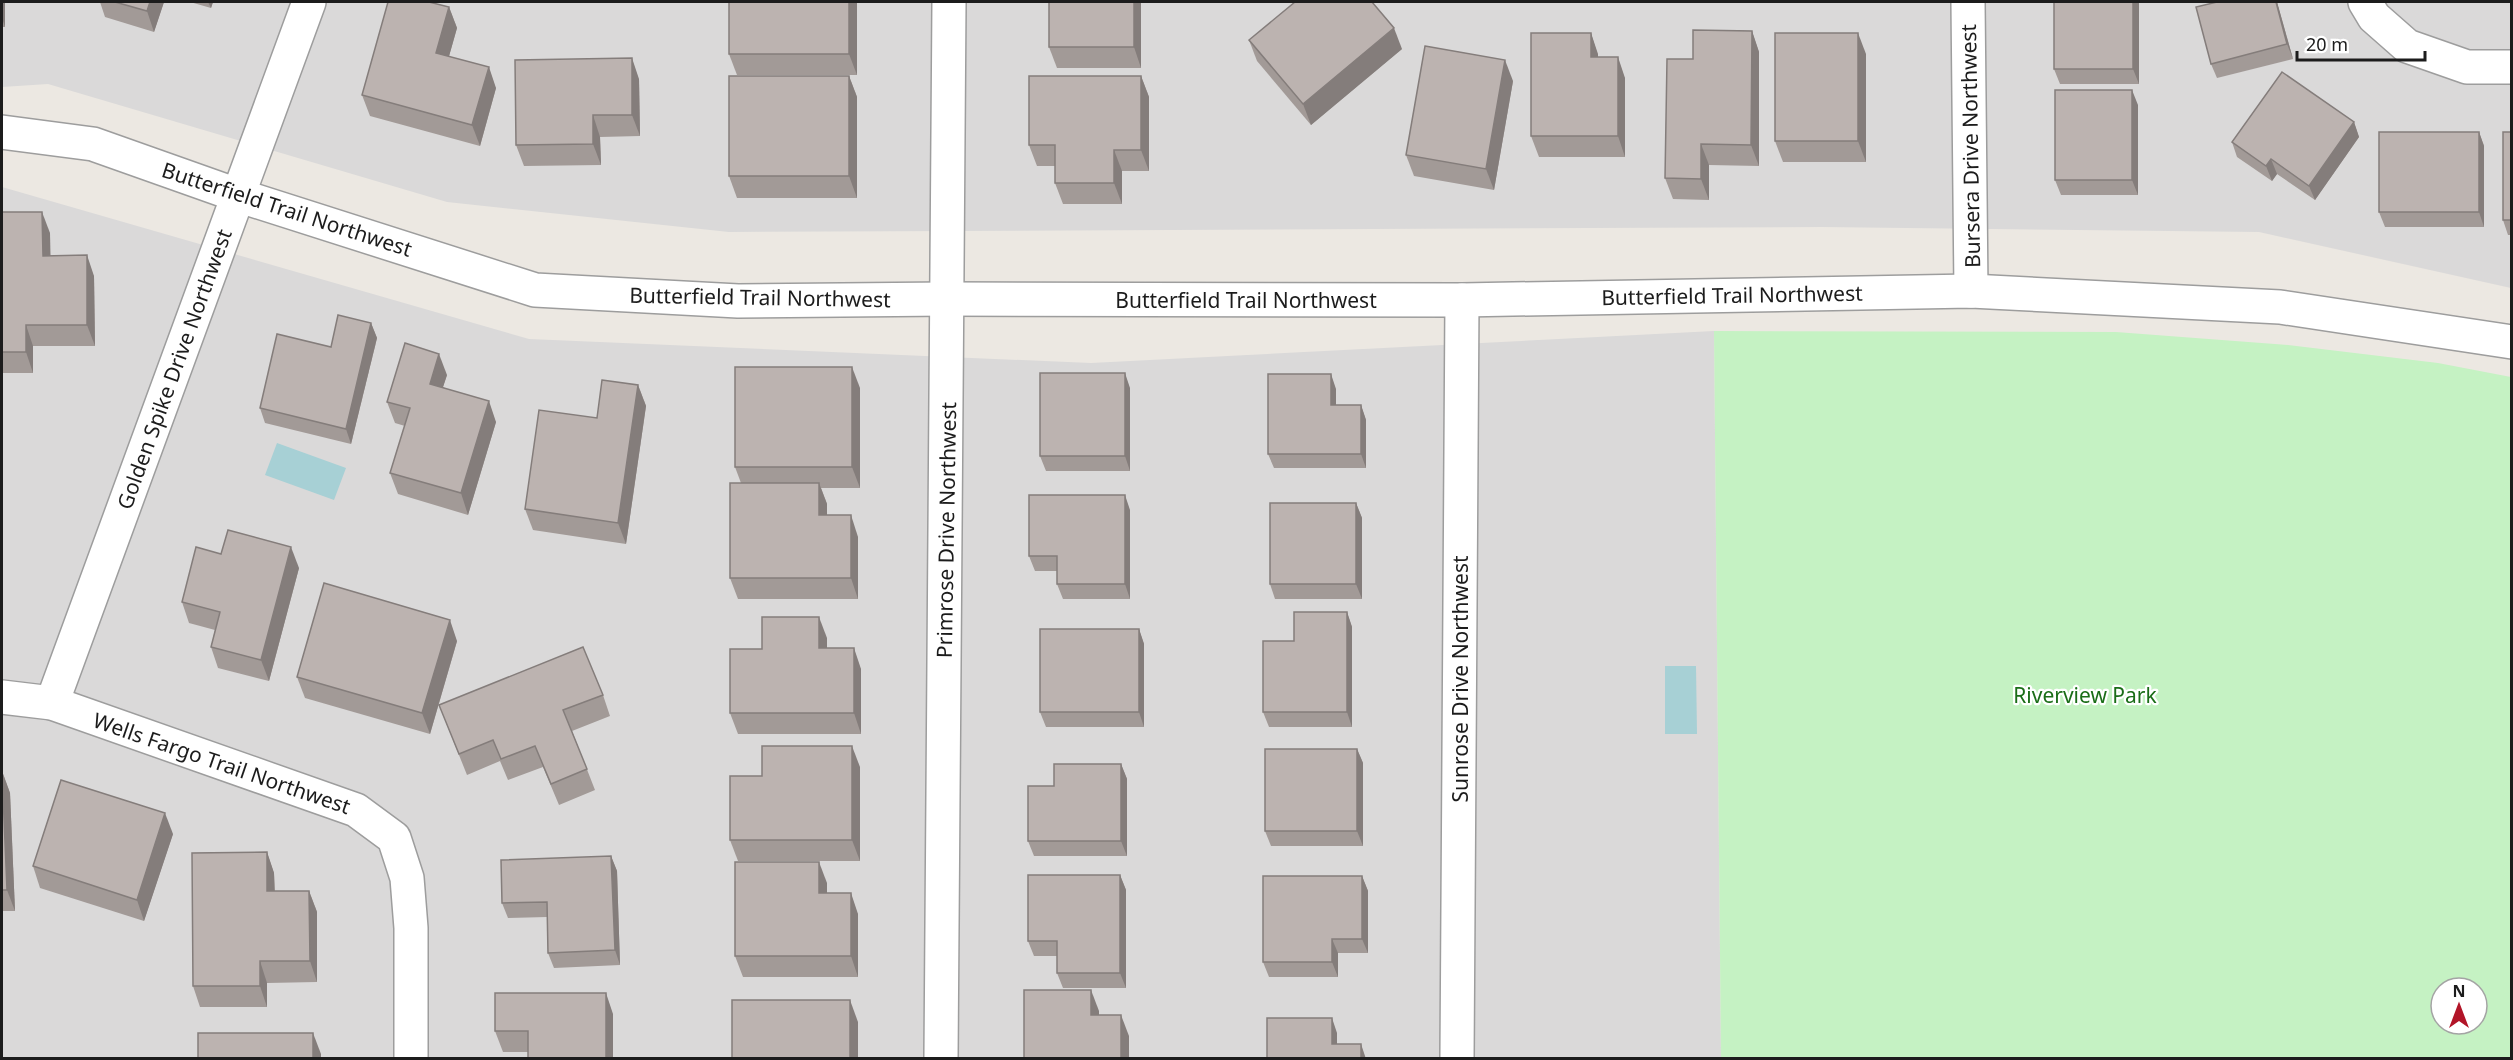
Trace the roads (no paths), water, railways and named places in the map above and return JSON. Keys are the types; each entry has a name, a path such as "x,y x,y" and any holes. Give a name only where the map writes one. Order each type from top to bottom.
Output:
{"street":[{"name":"Golden Spike Drive Northwest","path":"52,703 309,2"},
{"name":"Primrose Drive Northwest","path":"941,1059 949,2"},
{"name":"Bursera Drive Northwest","path":"1968,2 1971,291"},
{"path":"2369,9 2407,46 2467,67 2511,67"},
{"name":"Butterfield Trail Northwest","path":"2,132 93,144 237,195 535,290 738,301 1462,300 1971,291 2280,307 2511,342"},
{"name":"Sunrose Drive Northwest","path":"1457,1059 1462,300"},
{"name":"Wells Fargo Trail Northwest","path":"2,697 52,703 356,810 394,838 407,878 411,928 411,1059"}],"water":[{"path":"277,443 346,468 334,500 265,475"},
{"path":"1665,666 1696,666 1697,734 1665,734"}],"park label":[{"name":"Riverview Park","path":"2085,695"}]}
